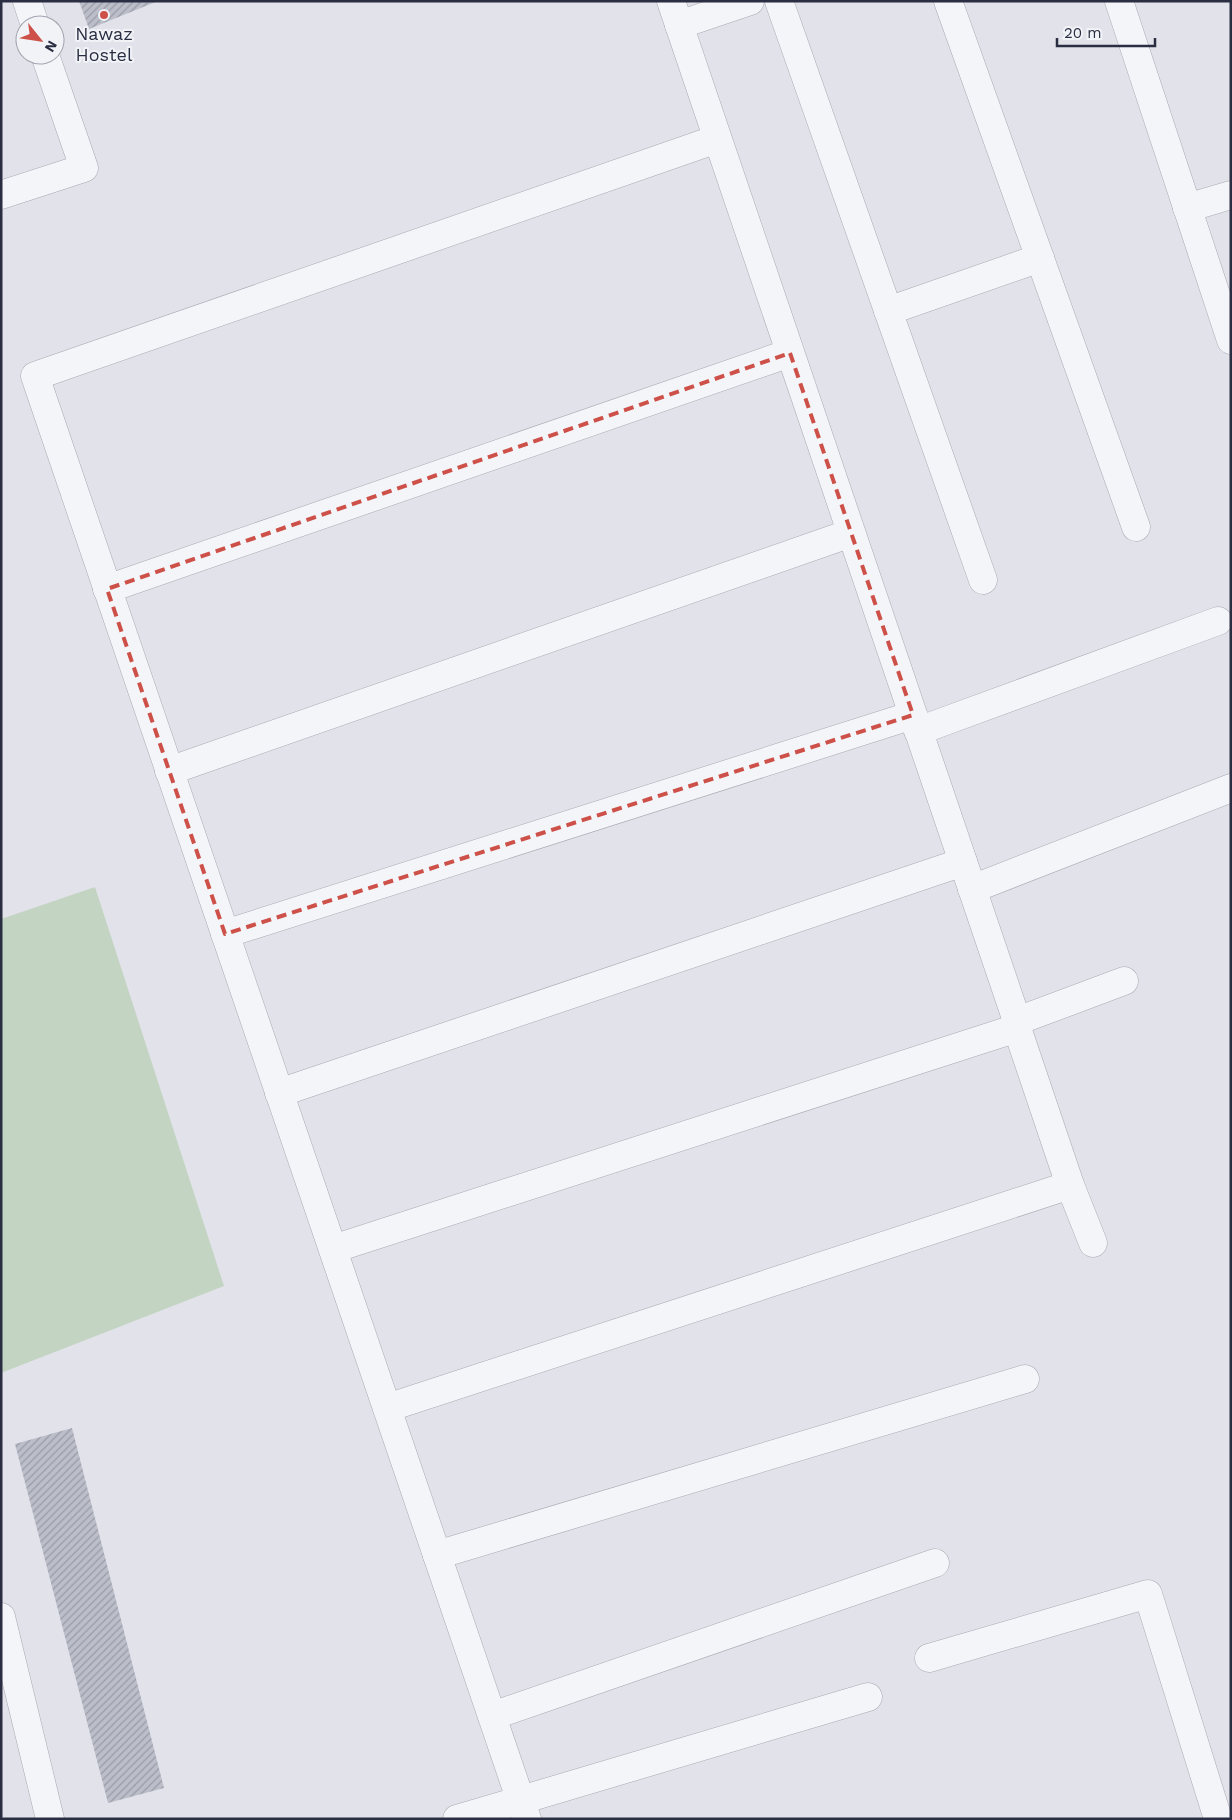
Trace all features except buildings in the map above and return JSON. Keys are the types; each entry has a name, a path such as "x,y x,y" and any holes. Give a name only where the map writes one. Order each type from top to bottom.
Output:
{"street":[{"path":"27,1 32,15"},
{"path":"750,1 675,13 964,862 1070,1185 1093,1243"},
{"path":"779,1 982,580"},
{"path":"948,1 1136,527"},
{"path":"1119,1 1231,340"},
{"path":"1,195 84,168 48,65"},
{"path":"524,1810 35,376 717,139"},
{"path":"1187,208 1231,196"},
{"path":"888,311 1040,258"},
{"path":"108,589 790,353"},
{"path":"169,771 851,534"},
{"path":"225,934 916,723 1218,621"},
{"path":"972,889 1231,788"},
{"path":"280,1093 964,862"},
{"path":"332,1249 1017,1024 1124,981"},
{"path":"387,1408 1070,1185"},
{"path":"437,1555 1025,1379"},
{"path":"492,1716 934,1563"},
{"path":"929,1658 1148,1594 1218,1819"},
{"path":"1,1617 50,1819"},
{"path":"457,1819 524,1810 868,1697"}],"highlighted area":[{"path":"790,353 913,715 225,934 107,589"}],"green space":[{"path":"95,887 224,1286 1,1373 1,919"}],"place":[{"name":"Nawaz Hostel","path":"104,15"}]}
